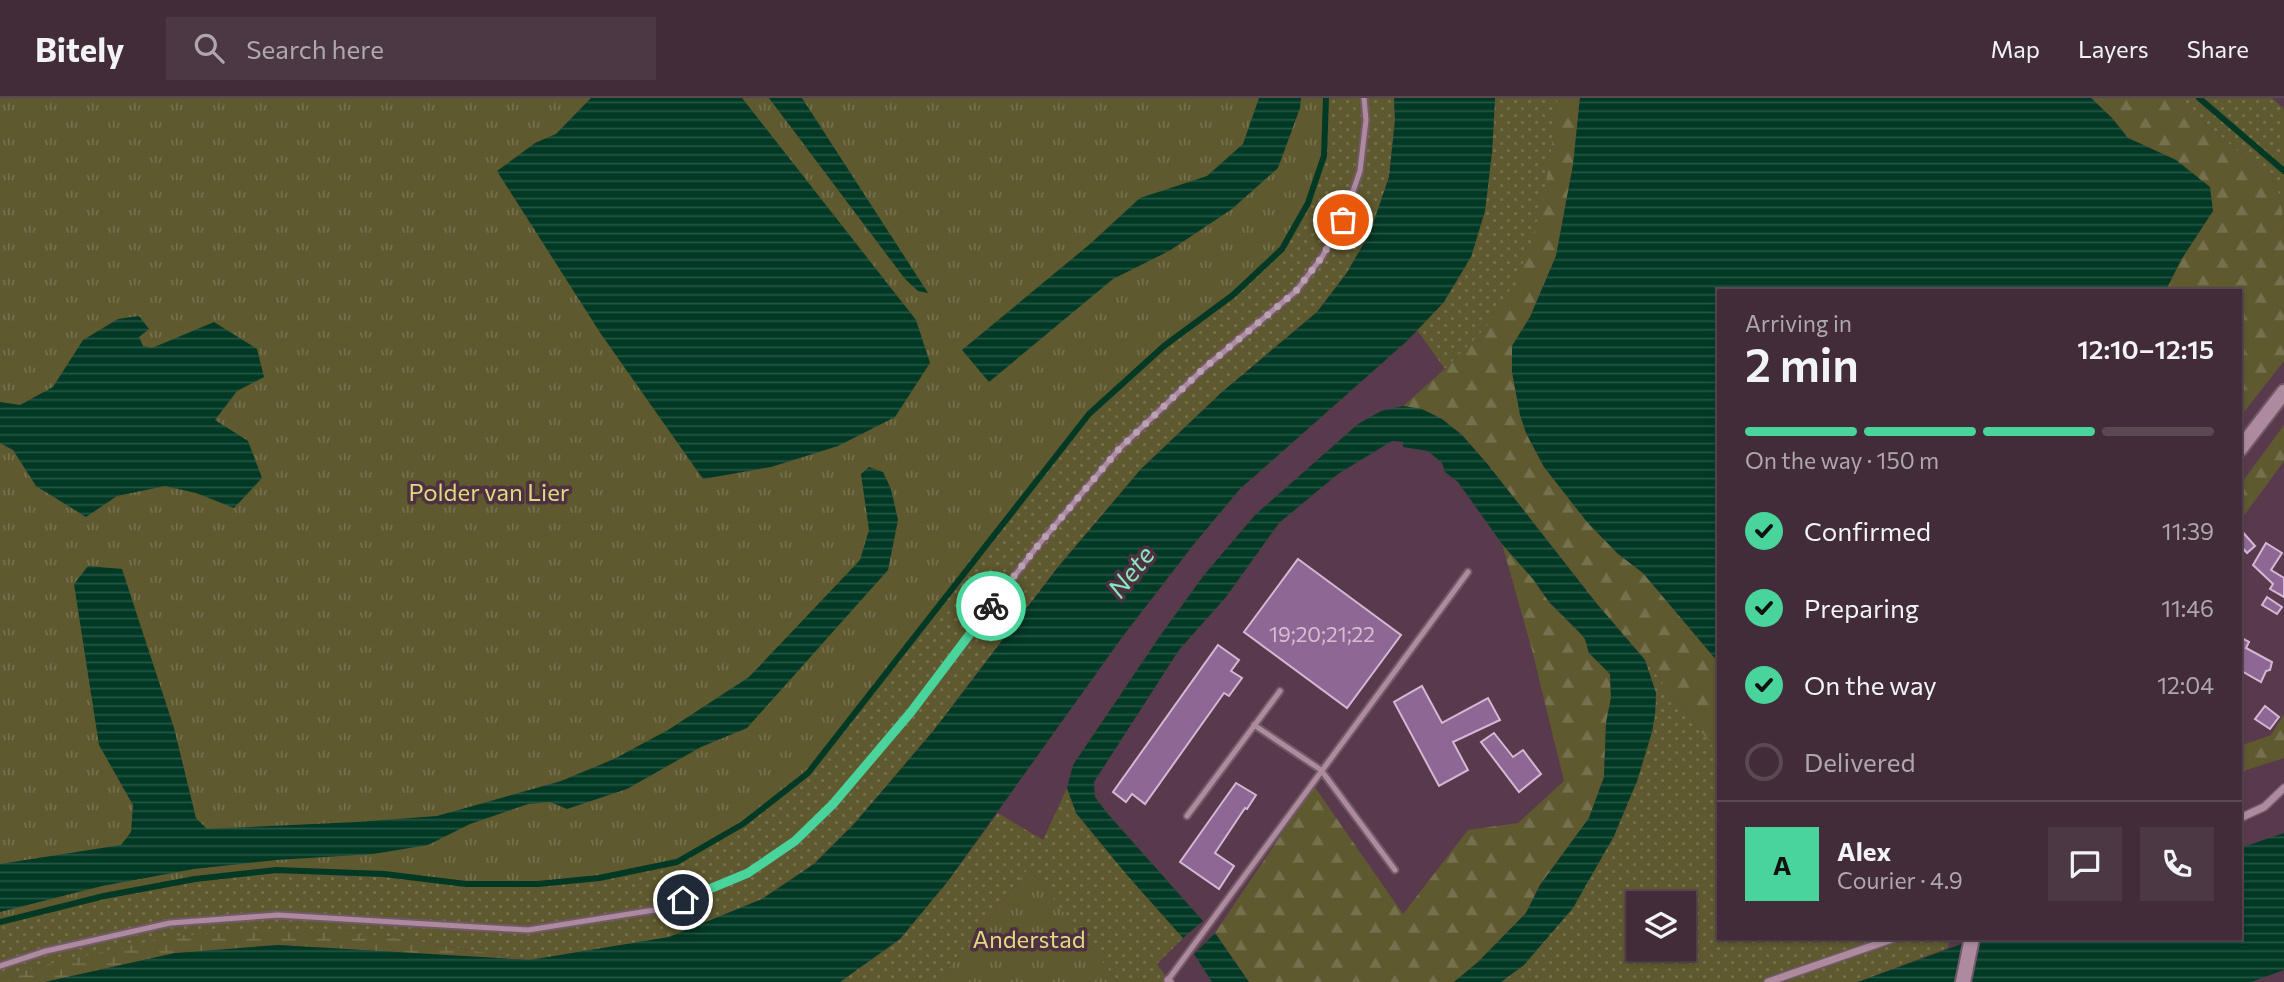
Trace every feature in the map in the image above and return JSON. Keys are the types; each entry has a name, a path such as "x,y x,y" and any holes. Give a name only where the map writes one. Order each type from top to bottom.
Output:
{"main road":[{"path":"2242,446 2284,391"},
{"path":"1963,982 1972,940"}],"street":[{"path":"2242,817 2264,807 2284,788"},
{"path":"1768,982 1889,940"}],"lane":[{"path":"0,966 46,951 170,923 264,916 528,930 661,909 748,873 795,841 833,804 911,712 1035,549 1119,449 1202,370 1296,291 1322,257 1343,220 1360,171 1366,120 1364,98"},
{"path":"1169,981 1468,572"},
{"path":"1187,816 1280,691"},
{"path":"1254,724 1321,770 1395,870"}],"green space":[{"name":"Polder van Lier","path":"0,98 1326,98 1324,156 1308,203 1282,249 1233,295 1164,346 1089,414 808,773 743,824 677,862 599,878 538,884 466,884 384,874 276,870 195,879 104,896 0,922"},
{"path":"1326,98 1394,98 1395,120 1389,177 1370,233 1346,274 1317,312 1222,392 1141,469 1058,567 934,730 854,824 814,864 762,899 670,937 530,960 385,936 49,964 0,978 0,922 104,896 195,879 276,870 384,874 466,884 538,884 599,878 677,862 808,773 1089,414 1164,346 1233,295 1282,249 1308,203 1324,156"},
{"path":"1495,98 1558,98 1547,182 1534,237 1512,289 1497,314 1445,369 1417,330 1444,302 1492,153"},
{"path":"1558,98 1580,98 1573,165 1556,256 1530,317 1512,346 1526,433 1544,467 1617,553 1643,573 1717,661 1717,752 1462,435 1403,406 1451,363 1499,311 1520,270 1537,223"},
{"path":"2091,98 2176,98 2274,182 2281,200 2284,236 2284,361 2242,414 2242,289 2166,289 2181,260 2176,160 2128,138"},
{"path":"2176,98 2272,98 2284,109 2284,236 2281,200 2274,182"},
{"path":"2284,425 2284,461 2242,518 2242,482"},
{"path":"1502,544 1549,602 1585,639 1589,653 1610,674 1611,698 1606,723 1604,777 1589,818 1540,885 1526,913 1478,962 1454,982 1249,982 1215,933 1314,786 1403,914 1468,830 1518,823 1564,781 1532,650"},
{"path":"1645,660 1717,752 1717,940 1950,940 1948,948 1858,982 1501,982 1524,965 1614,836 1637,781 1655,715 1656,693"},
{"path":"2284,714 2284,758 2242,771 2242,745 2271,735"},
{"path":"1067,788 1076,813 1183,938 1157,964 1170,982 1118,982 1029,868 938,982 840,982 900,939 948,881 998,813 1043,840"},
{"name":"Anderstad","path":"1029,868 1118,982 938,982"},
{"path":"277,929 385,936 530,960 278,945 175,953 45,982 0,982 0,978 49,964 172,936"}],"water":[{"path":"591,98 742,98 916,320 930,363 895,417 838,446 771,467 703,479 601,334 497,171 535,143 556,134"},
{"path":"769,98 802,98 928,293 918,291 905,279"},
{"path":"1259,98 1301,98 1300,108 1278,168 1232,209 1169,251 1113,279 989,382 962,350 1090,244 1140,198 1207,176 1243,144"},
{"name":"Nete","path":"1394,98 1495,98 1485,211 1471,257 1444,302 1407,341 1240,489 1123,636 948,881 900,939 840,982 45,982 175,953 278,945 530,960 669,937 762,899 814,864 854,824 934,730 1058,567 1141,469 1222,392 1317,312 1346,274 1370,233 1389,177 1395,120"},
{"path":"1580,98 2091,98 2128,138 2176,160 2210,187 2213,211 2181,260 2166,289 1717,289 1717,661 1643,573 1617,553 1587,522 1544,467 1520,415 1512,372 1512,346 1530,317 1556,256 1573,165"},
{"path":"139,316 149,329 139,337 143,346 152,348 214,322 257,349 264,377 237,391 215,420 248,441 262,478 234,508 196,493 165,486 117,496 86,517 36,486 13,450 0,443 0,402 20,405 53,387 83,340 118,319"},
{"path":"1403,406 1422,409 1442,419 1462,435 1645,660 1656,693 1652,732 1637,781 1614,836 1573,908 1524,965 1501,982 1454,982 1478,962 1526,913 1540,885 1589,818 1604,777 1606,723 1611,698 1610,674 1589,653 1585,639 1549,602 1502,544 1458,482 1445,472 1442,463 1428,451 1403,447 1403,442 1392,441 1338,474 1279,523 1226,597 1179,650 1094,782 1095,797 1107,813 1203,921 1183,938 1076,813 1067,788 1073,765 1162,633 1204,575 1255,515 1358,424 1381,411"},
{"path":"869,467 883,472 891,489 898,520 888,570 747,728 701,747 627,789 567,809 550,802 528,804 470,824 428,845 373,854 276,860 194,869 102,886 0,912 0,864 121,845 131,832 133,805 99,745 74,584 88,566 122,569 174,728 196,818 207,829 437,816 561,781 614,759 668,730 749,677 860,560 869,530 861,474"},
{"path":"2284,833 2284,970 2251,982 1858,982 1973,940 2242,940 2242,847"},
{"path":"1215,933 1249,982 1212,982 1194,954"}],"building":[{"path":"2242,531 2255,546 2247,553 2242,547"},
{"path":"2266,543 2282,553 2271,570 2284,578 2284,597 2270,589 2273,584 2253,565"},
{"path":"1298,559 1401,635 1347,708 1244,632"},
{"path":"2267,597 2282,607 2277,614 2262,605"},
{"path":"2242,638 2249,642 2246,648 2272,662 2270,670 2266,671 2261,682 2242,671"},
{"path":"1218,645 1239,660 1231,671 1242,678 1229,696 1224,693 1145,804 1132,794 1126,802 1113,792"},
{"path":"1422,686 1442,723 1488,698 1500,720 1453,742 1468,770 1439,786 1394,702"},
{"path":"2265,706 2279,717 2270,729 2255,719"},
{"path":"1494,733 1513,757 1523,750 1541,774 1519,792 1481,742"},
{"path":"1236,783 1256,795 1215,853 1234,866 1219,889 1180,862"}],"waterway":[{"path":"0,922 104,896 195,879 276,870 384,874 466,884 538,884 599,878 677,862 743,824 808,773 1089,414 1164,346 1233,295 1282,249 1308,203 1324,156 1326,98"},
{"path":"2199,98 2284,171"}],"way so far":[{"path":"991,606 1119,449 1202,370 1296,291 1322,257 1343,220"}],"route":[{"path":"683,900 748,873 795,841 833,804 911,712 991,606"}]}
